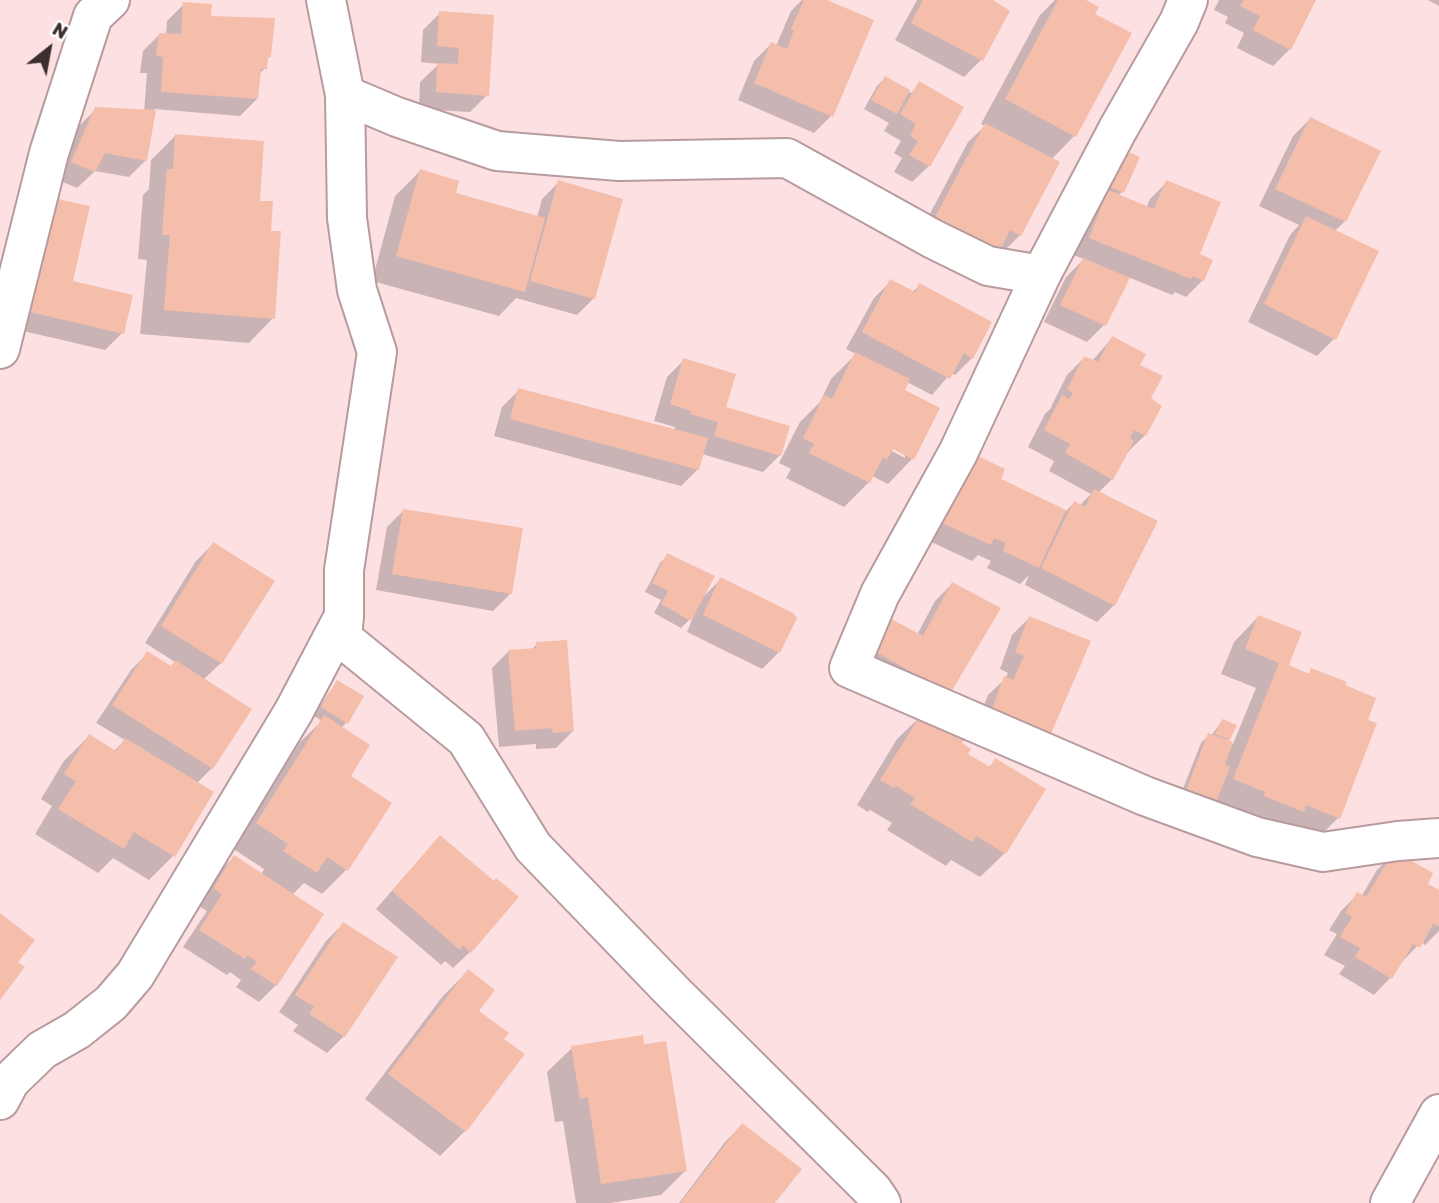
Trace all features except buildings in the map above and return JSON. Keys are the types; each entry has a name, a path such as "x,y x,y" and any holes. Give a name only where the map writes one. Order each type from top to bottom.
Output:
{"street":[{"path":"0,349 49,153 93,16 110,0"},
{"path":"326,0 345,95 347,218 357,290 377,352 344,570 342,638 466,739 533,847 673,992 873,1191 881,1203"},
{"path":"1188,0 1179,22 1118,129 1041,275 958,453 880,594 849,668 1145,796 1257,836 1323,852 1439,838"},
{"path":"345,95 397,117 497,151 619,161 788,158 933,239 988,266 1041,275"},
{"path":"3,1087 42,1049 77,1030 111,1003 135,975 294,711 344,617"},
{"path":"1390,1203 1439,1114"}]}
